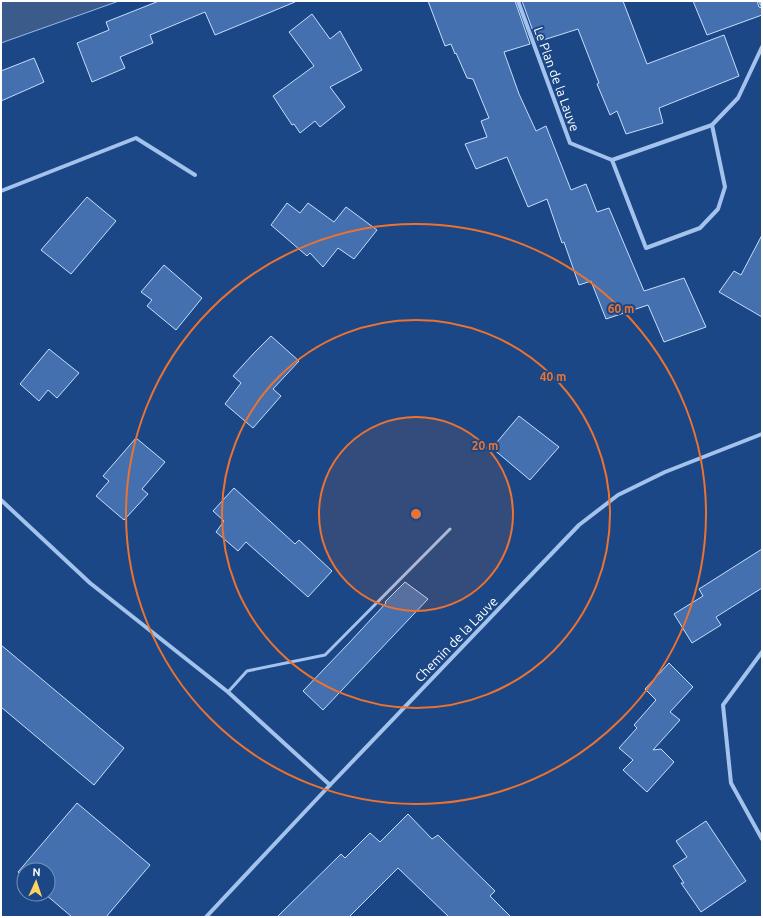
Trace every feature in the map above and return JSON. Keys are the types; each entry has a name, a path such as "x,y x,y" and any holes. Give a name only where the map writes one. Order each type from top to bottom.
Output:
{"street":[{"name":"Le Plan de la Lauve","path":"518,1 570,143 612,160"},
{"path":"760,1 762,5"},
{"path":"712,125 725,187 718,209 700,228 646,248 612,160 712,125 738,98 762,47"},
{"path":"1,191 136,138 195,175"},
{"name":"Chemin de la Lauve","path":"206,917 330,785 579,526 618,495 665,472 762,434"},
{"path":"1,500 90,583 228,692 330,785"},
{"path":"762,652 723,705 731,783 762,839"}],"lane":[{"path":"228,692 248,671 325,655 450,529"}],"water":[{"path":"1,1 119,1 1,43"}],"building":[{"path":"159,1 295,2 215,35 205,12 150,35 153,43 120,57 125,68 92,82 77,43 109,30 106,22"},
{"path":"428,1 515,1 530,44 504,52 519,94 536,131 546,126 571,190 586,184 597,212 609,208 644,291 684,278 706,327 664,342 648,305 606,319 591,281 579,285 564,242 562,243 547,199 528,207 507,157 476,169 465,144 487,137 481,121 489,118 473,79 467,78 451,44 445,46"},
{"path":"522,1 623,1 647,64 724,35 739,76 659,108 663,123 626,134 617,111 610,115 597,84 599,83 578,29 537,42"},
{"path":"693,1 757,1 759,7 762,8 762,15 707,35"},
{"path":"312,14 330,39 340,31 362,70 330,87 345,107 320,127 315,121 300,133 294,124 292,125 273,96 314,66 289,32"},
{"path":"34,58 44,82 1,101 1,71"},
{"path":"87,197 116,221 71,274 41,250"},
{"path":"287,203 300,213 308,203 334,222 346,207 377,230 354,259 338,248 323,267 310,253 307,256 271,225"},
{"path":"762,235 762,317 719,292 734,271 741,275"},
{"path":"164,265 202,298 176,330 147,306 152,300 141,292"},
{"path":"271,336 299,361 273,389 281,396 253,428 225,404 241,383 233,376"},
{"path":"49,349 79,373 57,398 48,390 39,401 20,384"},
{"path":"519,416 559,447 530,480 492,448"},
{"path":"136,438 165,462 142,489 148,494 124,520 96,496 109,481 103,476"},
{"path":"234,488 295,544 299,540 332,571 308,597 246,542 238,551 216,532 224,521 213,511"},
{"path":"762,549 762,588 716,617 721,625 692,643 674,614 703,596 699,589"},
{"path":"405,582 428,599 323,710 303,691"},
{"path":"1,645 124,748 94,785 1,707"},
{"path":"669,663 693,687 670,712 680,720 653,750 661,749 674,762 647,792 623,770 633,760 619,748 637,728 634,725 656,700 645,689"},
{"path":"77,803 150,865 106,917 72,917 54,902 56,902 56,862 27,862"},
{"path":"408,814 432,839 438,835 495,891 490,896 511,917 449,917 398,868 349,917 277,917 341,854 345,858 370,833 380,842"},
{"path":"706,821 746,881 701,912 681,883 684,883 673,866 687,857 676,841"}]}
